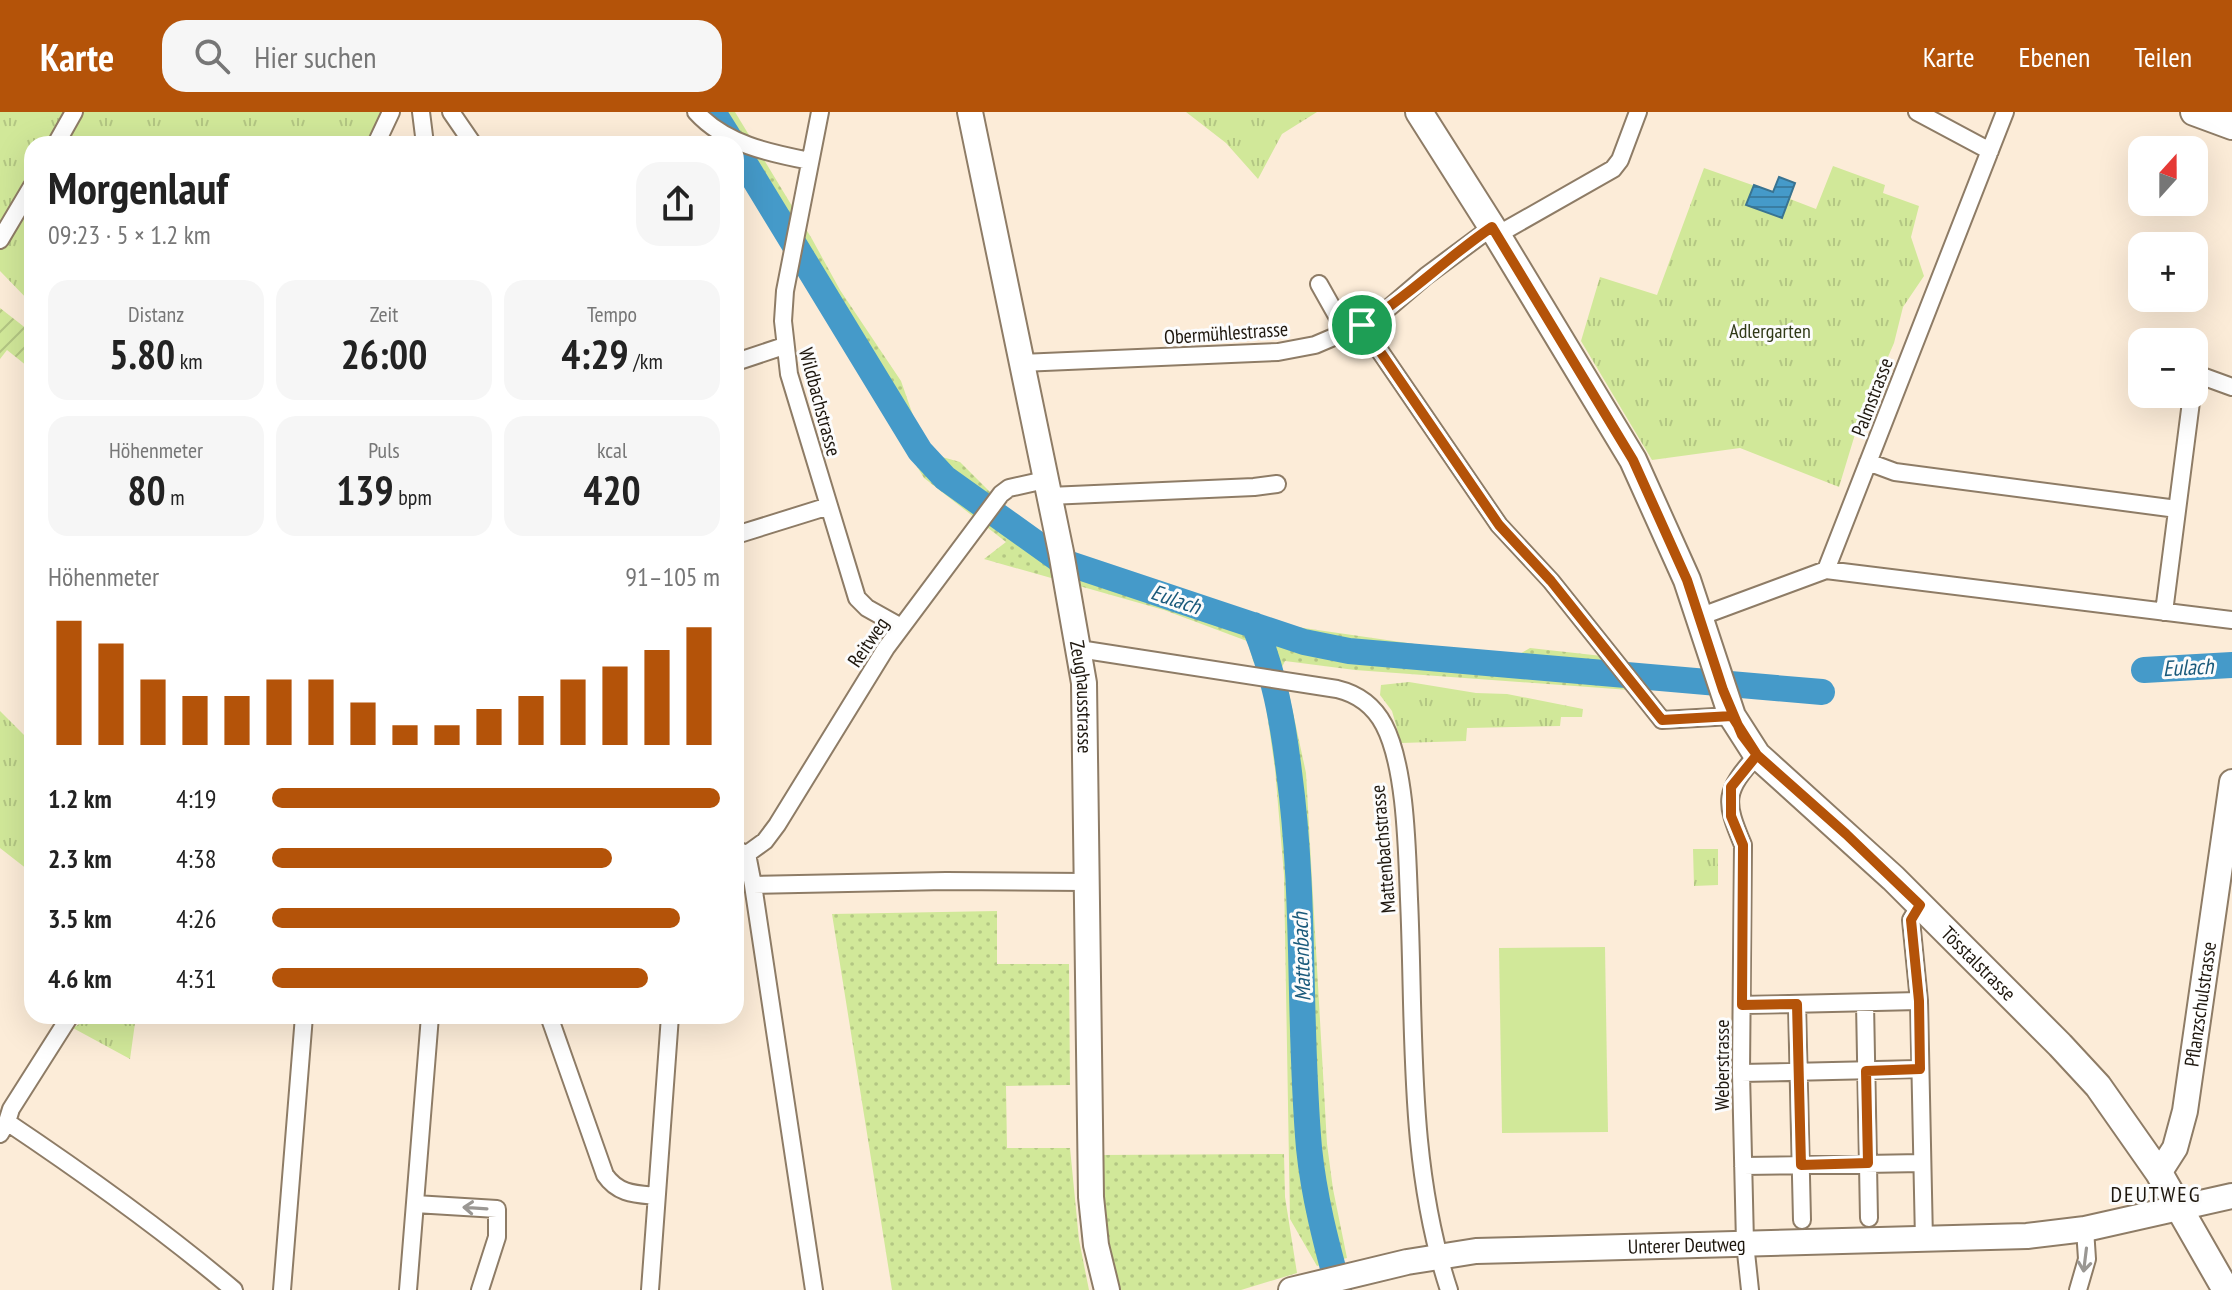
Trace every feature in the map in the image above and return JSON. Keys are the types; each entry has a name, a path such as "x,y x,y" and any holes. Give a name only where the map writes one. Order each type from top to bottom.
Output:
{"main road":[{"name":"Tösstalstrasse","path":"1419,112 1495,231 1633,460 1666,530 1732,716 1757,755 1920,905 2098,1086 2159,1173 2226,1290"},
{"path":"2194,112 2232,126"}],"street":[{"path":"60,136 74,112"},
{"path":"380,136 391,112"},
{"path":"421,112 424,136"},
{"path":"451,112 468,136"},
{"name":"Wildbachstrasse","path":"820,112 791,262 783,321 784,346 789,374 857,598 867,608 901,627"},
{"name":"Zeughausstrasse","path":"970,112 1084,683 1091,1197 1096,1245 1107,1290"},
{"name":"Obermühlestrasse","path":"1021,363 1278,352 1315,345 1384,312 1426,276 1495,231 1613,169 1620,160 1638,112"},
{"path":"1917,112 1990,151"},
{"name":"Palmstrasse","path":"1826,570 2005,112"},
{"path":"702,118 732,136"},
{"path":"744,143 810,161"},
{"path":"0,240 24,200"},
{"path":"1319,284 1428,425 1499,525 1551,581 1662,720 1732,716"},
{"path":"744,359 784,346"},
{"path":"2208,378 2232,387"},
{"path":"2164,612 2190,408"},
{"path":"1868,462 1895,472 2177,509"},
{"name":"Reitweg","path":"744,851 765,841 777,825 901,627 994,503 1009,488 1254,487 1277,484"},
{"path":"744,533 829,506"},
{"path":"1699,617 1826,570 2232,620"},
{"name":"Mattenbachstrasse","path":"1079,649 1337,689 1356,696 1372,709 1383,725 1391,744 1406,836 1414,1085 1420,1169 1438,1256 1449,1290"},
{"name":"Weberstrasse","path":"1750,1290 1745,1243 1741,1073 1743,845 1731,816 1731,787 1757,755"},
{"name":"Pflanzschulstrasse","path":"2159,1173 2175,1148 2185,1111 2232,782"},
{"path":"744,860 753,885 814,1290"},
{"path":"753,885 1086,882"},
{"path":"1920,905 1911,920 1919,1001 1924,1240"},
{"path":"1742,1005 1919,1001"},
{"path":"1865,1003 1869,1218"},
{"path":"1797,1004 1802,1220"},
{"path":"65,1024 11,1109 4,1128 99,1183 234,1290"},
{"path":"282,1290 303,1024"},
{"path":"408,1290 429,1024"},
{"path":"552,1024 605,1175 613,1186 626,1193 656,1196"},
{"path":"650,1290 669,1024"},
{"path":"1741,1073 1920,1069"},
{"path":"1743,1166 1922,1163"},
{"name":"Unterer Deutweg","path":"1291,1290 1345,1275 1476,1251 2027,1236 2085,1229 2232,1196"},
{"path":"415,1204 497,1209 497,1237 480,1290"},
{"path":"2078,1290 2087,1259 2085,1229"}],"green space":[{"path":"0,112 391,112 380,136 24,136 24,296 0,271"},
{"path":"700,112 735,112 840,290 901,381 922,441 935,455 960,462 990,492 994,503 1061,552 1283,625 1449,649 1518,655 1530,648 1602,656 1629,690 1355,670 1285,661 1282,667 1254,663 1247,641 1164,610 984,559 1006,542 924,478 744,183 744,136 715,136"},
{"path":"1186,112 1317,112 1282,134 1258,179 1226,143"},
{"name":"Adlergarten","path":"1833,166 1885,185 1883,193 1919,206 1911,237 1924,276 1903,307 1894,343 1856,431 1839,487 1740,448 1652,460 1581,341 1600,277 1657,295 1704,168 1772,192 1779,177 1795,183 1790,199 1816,209"},
{"path":"0,308 24,327 24,364 7,350 0,359"},
{"path":"1409,682 1476,693 1507,694 1583,709 1582,717 1561,717 1560,726 1467,728 1466,741 1401,743 1392,711 1380,695 1381,685"},
{"path":"1263,686 1288,689 1306,773 1327,1144 1347,1258 1317,1266 1290,1219 1284,875 1275,769"},
{"path":"0,711 24,735 24,867 0,848"},
{"path":"1693,849 1718,849 1718,885 1694,886"},
{"path":"997,911 997,964 1069,964 1070,1085 1006,1086 1007,1148 1070,1148 1079,1240 1089,1290 892,1290 832,914"},
{"path":"1605,947 1608,1132 1502,1133 1499,948"},
{"path":"79,1024 135,1024 130,1059 73,1028"},
{"path":"1284,1154 1285,1197 1297,1273 1241,1290 1119,1290 1111,1267 1097,1155"}],"water":[{"path":"1779,177 1795,183 1782,218 1746,205 1754,185 1773,192"}],"waterway":[{"name":"Eulach","path":"713,112 728,136"},
{"name":"Eulach","path":"744,162 920,451 945,478 1061,561 1304,642 1349,651 1822,692"},
{"name":"Mattenbach","path":"1254,625 1277,697 1289,772 1298,866 1309,1148 1317,1202 1339,1290"},
{"name":"Eulach","path":"2144,670 2232,665"}],"district":[{"name":"DEUTWEG","path":"2156,1194"}],"route":[{"path":"1362,325 1367,337 1499,525 1551,581 1662,720 1732,716 1757,755 1731,787 1731,816 1743,845 1742,1005 1797,1004 1801,1165 1868,1163 1866,1071 1920,1069 1919,1001 1911,920 1920,905 1757,755 1742,735 1732,716 1687,580 1633,460 1492,227 1384,312 1362,325"}]}
